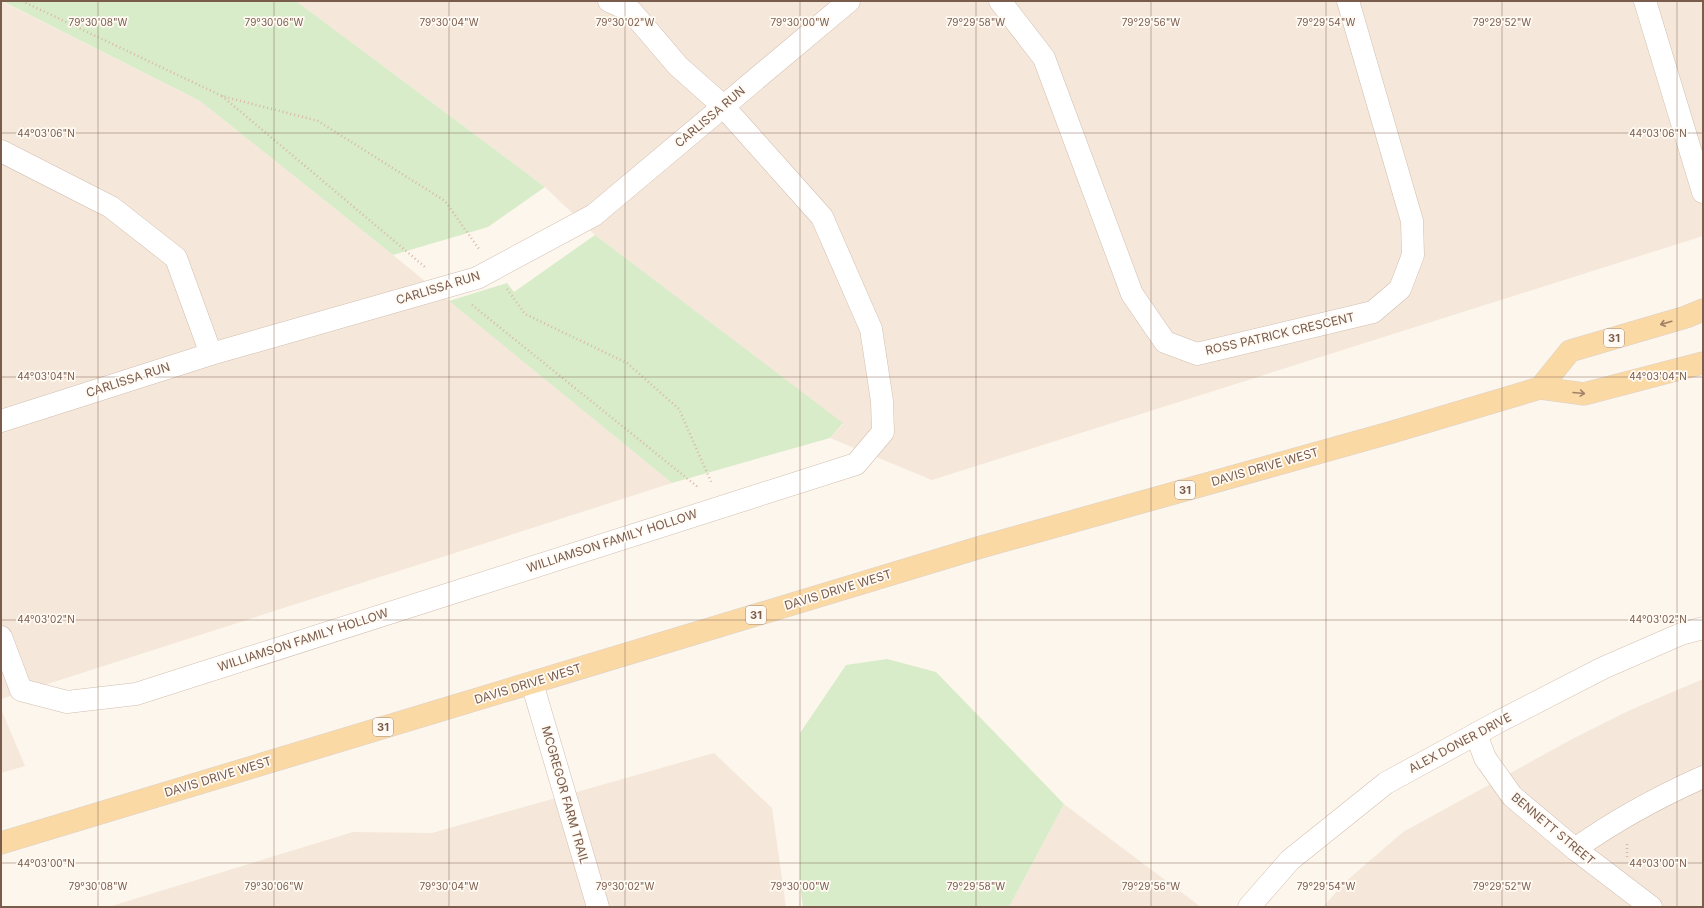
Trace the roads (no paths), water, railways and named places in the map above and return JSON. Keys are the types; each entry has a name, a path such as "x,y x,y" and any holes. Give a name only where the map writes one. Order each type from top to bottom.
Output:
{"main road":[{"name":"31","path":"1540,388 1570,351 1686,317 1703,310"},
{"name":"DAVIS DRIVE WEST","path":"1,843 981,547 1389,433 1540,388 1584,394 1703,363"}],"street":[{"path":"610,1 631,11 678,66 723,106"},
{"name":"CARLISSA RUN","path":"1,421 211,354 477,278 594,215 849,1"},
{"name":"ROSS PATRICK CRESCENT","path":"1000,1 1044,58 1132,294 1165,342 1197,354 1373,312 1400,289 1413,255 1412,221 1348,1"},
{"path":"1646,1 1703,192"},
{"name":"WILLIAMSON FAMILY HOLLOW","path":"1,637 21,690 67,702 136,694 856,464 883,432 882,401 871,329 822,217 723,106"},
{"path":"1,151 111,207 176,258 211,354"},
{"name":"ALEX DONER DRIVE","path":"1249,907 1290,860 1386,783 1603,668 1681,634 1703,628"},
{"name":"MCGREGOR FARM TRAIL","path":"532,683 598,907"},
{"name":"BENNETT STREET","path":"1476,734 1485,758 1512,796 1575,849 1652,907"},
{"path":"1575,849 1607,826 1643,805 1703,777"}]}
